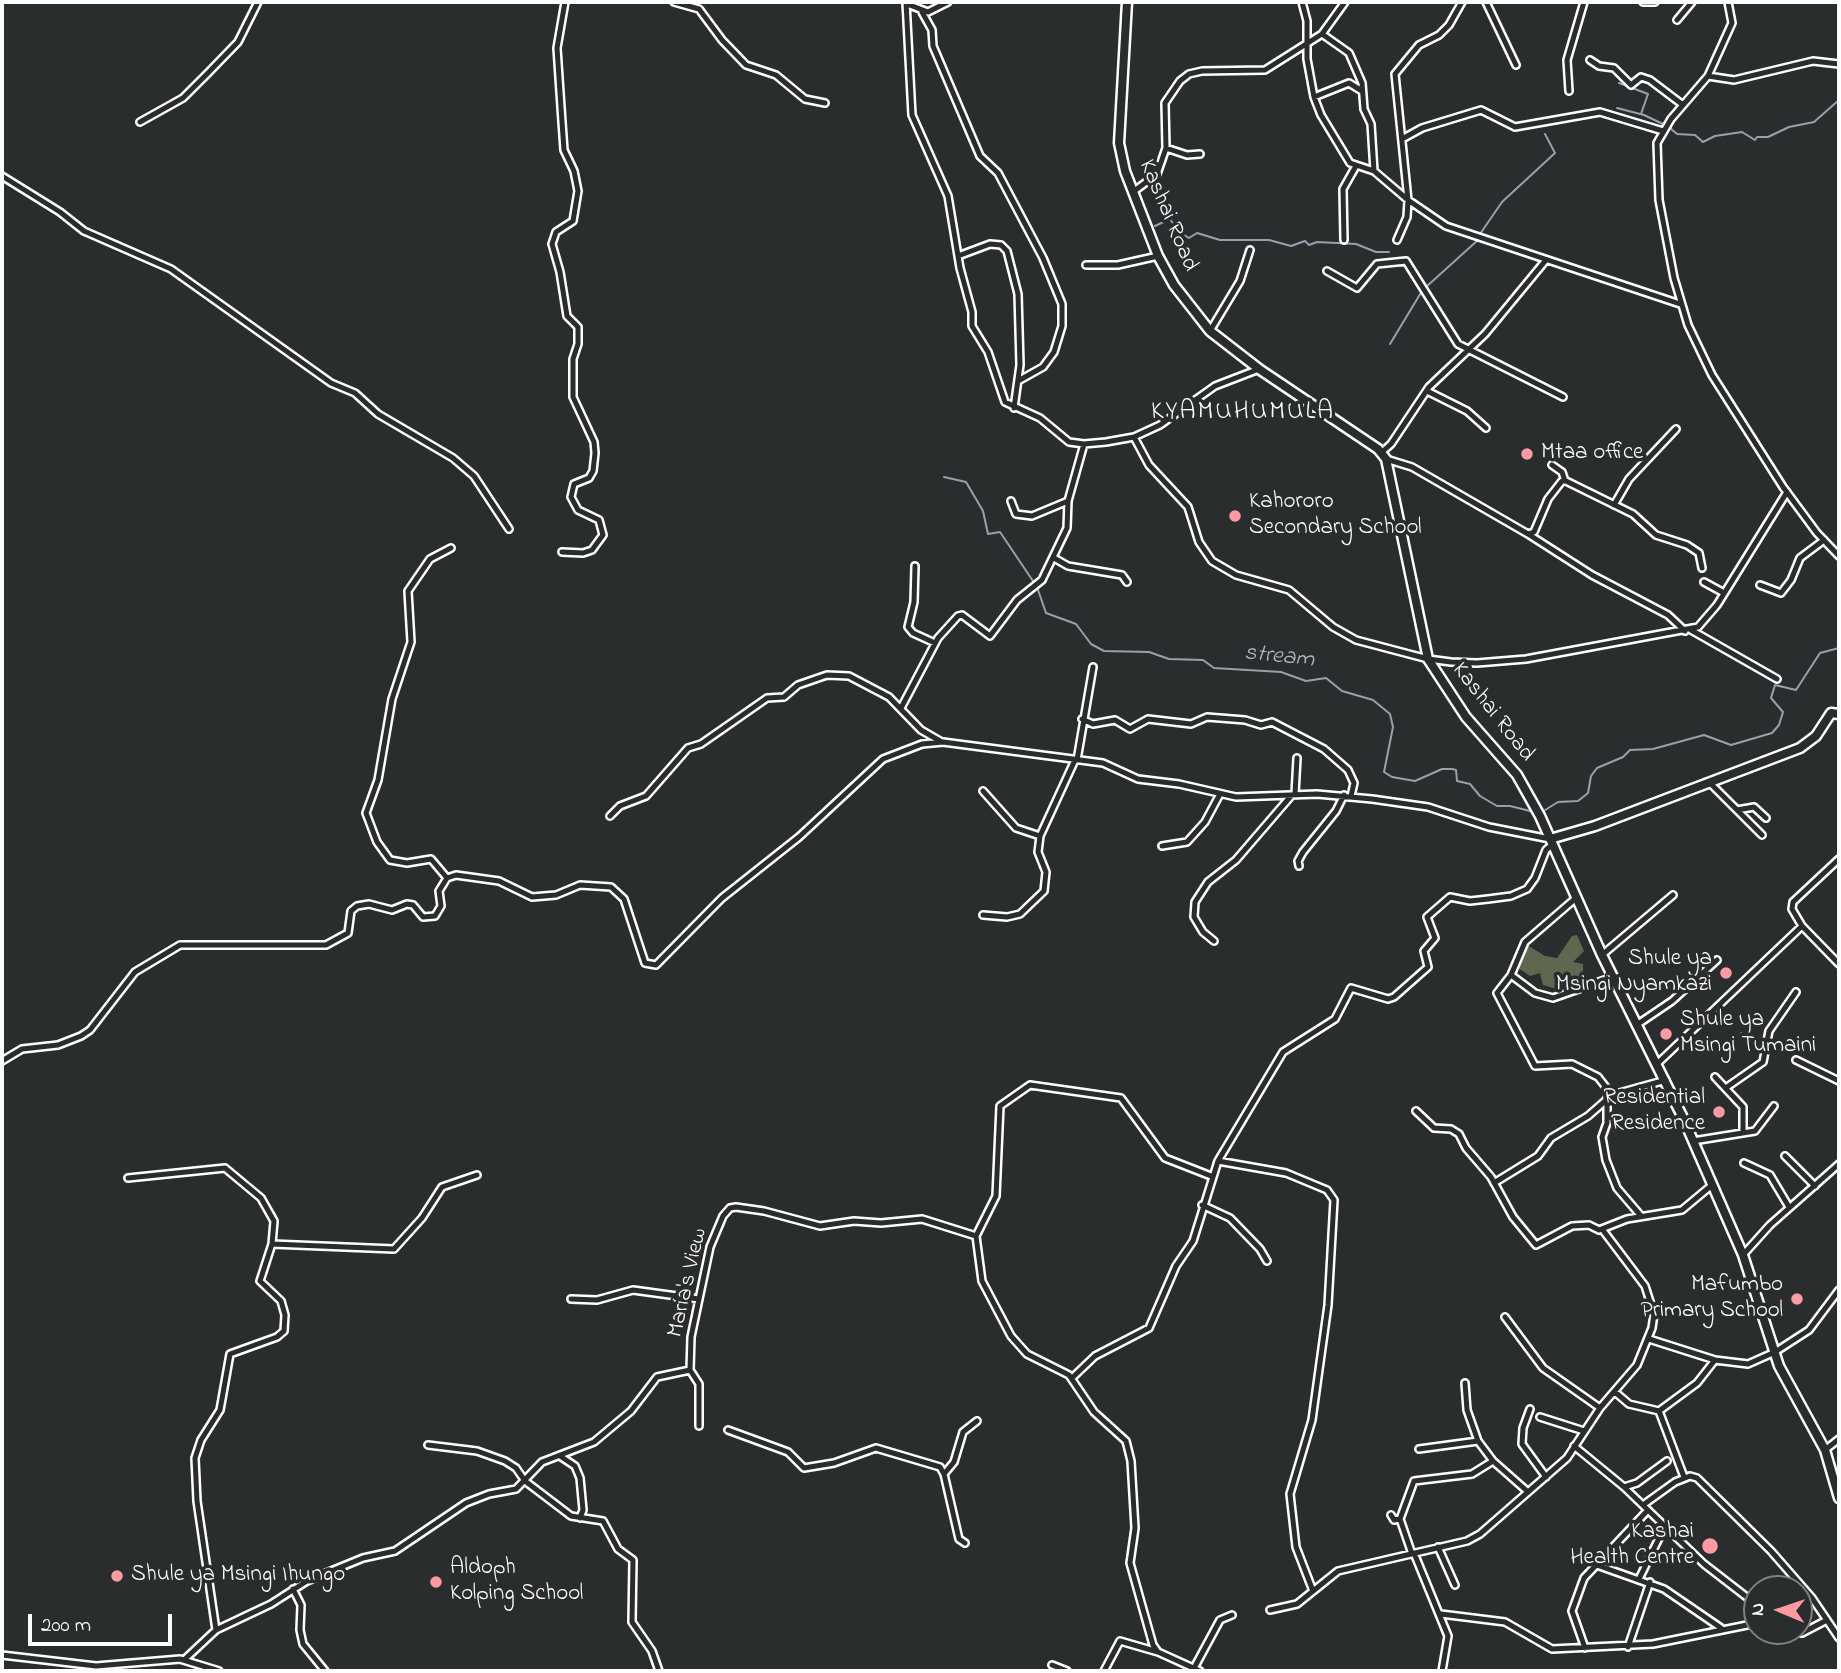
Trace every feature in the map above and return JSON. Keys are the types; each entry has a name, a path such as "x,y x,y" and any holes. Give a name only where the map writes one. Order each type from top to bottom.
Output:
{"street":[{"path":"140,122 183,98 208,73 238,42 258,2"},
{"path":"562,552 570,554 592,550 603,535 598,520 578,510 571,497 574,484 589,478 593,471 595,453 594,442 573,397 573,359 578,344 578,327 567,316 560,272 552,244 556,232 573,221 578,191 575,171 564,150 562,122 557,48 565,2"},
{"path":"674,2 699,9 722,40 746,65 775,75 805,99 825,103"},
{"path":"906,3 922,12 933,11 948,2"},
{"name":"Kashai Road","path":"1127,2 1119,137 1133,192 1158,256 1174,285 1210,331 1259,369 1384,456 1428,659 1466,717 1517,775 1552,841 1602,955 1666,1080 1743,1255 1775,1352 1787,1382 1825,1450 1839,1498"},
{"path":"1302,2 1307,21 1306,43 1314,97 1331,135 1349,163 1374,171 1408,200 1446,226 1681,304"},
{"path":"1133,192 1156,178 1166,148 1165,103 1170,91 1185,76 1215,70 1265,70 1322,34 1345,2"},
{"path":"1397,240 1407,218 1408,200 1395,74 1419,46 1439,35 1462,2"},
{"path":"1486,2 1516,65"},
{"path":"1569,90 1567,60 1584,2"},
{"path":"1643,2 1655,2"},
{"path":"1677,20 1692,2"},
{"path":"1727,2 1732,23 1708,76 1663,131 1656,152 1656,174 1681,304 1706,365 1787,492 1839,556"},
{"path":"906,3 912,115 948,196 958,256 972,312 973,330 988,352 1003,400 1014,408 1040,418 1064,439 1084,444 1133,437 1180,414 1215,386 1259,369"},
{"path":"922,12 980,156 998,173 1048,267 1062,304 1062,326 1054,352 1043,367 1018,381"},
{"path":"1322,34 1351,55 1371,124 1374,171"},
{"path":"1590,60 1602,67 1614,68 1631,85 1641,77 1650,80 1683,105"},
{"path":"1708,76 1734,80 1813,61 1839,64"},
{"path":"1314,97 1349,83 1362,92"},
{"path":"1402,139 1422,128 1481,110 1515,127 1600,112 1663,131"},
{"path":"1166,148 1187,155 1200,154"},
{"path":"1345,240 1343,189 1356,166"},
{"path":"2,176 60,212 84,232 171,269 261,336 322,374 331,383 355,393 378,414 453,457 474,476 509,529"},
{"path":"958,256 990,244 1001,245 1006,251 1018,294 1018,381 1014,408"},
{"path":"1210,331 1240,281 1250,250"},
{"path":"1086,265 1118,265 1158,256"},
{"path":"1546,260 1468,351 1427,391 1384,456 1412,467 1528,534 1599,579 1668,615 1688,630 1777,679"},
{"path":"1327,271 1357,288 1377,264 1406,261 1452,337 1468,351 1563,397"},
{"path":"1427,391 1466,411 1486,428"},
{"path":"1614,505 1629,479 1676,429"},
{"path":"1133,437 1149,465 1188,508 1199,542 1212,561 1236,575 1289,590 1333,626 1356,639 1428,659 1502,662 1688,630 1706,620 1787,492"},
{"path":"901,708 942,632 961,615 990,636 1017,600 1042,580 1069,523 1068,501 1084,444"},
{"path":"1552,465 1562,472 1565,481 1633,514 1656,535 1681,542 1695,550 1700,555 1702,568"},
{"path":"1528,534 1534,532 1543,507 1565,481"},
{"path":"1011,501 1013,512 1026,516 1046,513 1068,501"},
{"path":"1760,584 1780,593 1791,580 1800,558 1824,540"},
{"path":"447,878 431,859 407,863 390,860 377,842 366,813 378,780 392,699 411,642 408,591 430,559 451,548"},
{"path":"1054,558 1068,566 1122,575 1127,582"},
{"path":"915,566 914,602 908,627 935,643"},
{"path":"1704,582 1724,593"},
{"path":"983,915 1020,914 1044,891 1046,872 1038,852 1040,836 1076,760 1082,719 1091,691 1093,667"},
{"path":"610,816 620,806 646,796 656,781 688,748 701,744 762,701 784,697 804,682 827,675 844,674 889,696 921,730 943,742"},
{"path":"2,1061 22,1049 58,1045 81,1036 90,1030 135,972 180,945 326,945 348,933 351,911 357,906 369,904 393,910 407,904 413,905 423,917 435,916 442,906 438,900 439,891 447,878 460,875 492,879 532,897 556,895 580,885 611,887 624,899 645,963 656,965 722,898 799,837 883,759 922,744 943,742 1103,763 1150,782 1179,784 1236,797 1348,796 1428,807 1489,827 1552,841 1800,748 1816,736 1831,713 1839,714"},
{"path":"1082,719 1093,723 1115,720 1130,729 1148,719 1191,724 1207,717 1245,720 1261,725 1272,722 1324,749 1348,770 1354,779 1348,796 1297,861 1299,866"},
{"path":"1214,941 1203,932 1194,917 1195,902 1208,882 1236,860 1293,795 1297,758"},
{"path":"1710,783 1762,835"},
{"path":"983,791 1016,828 1040,836"},
{"path":"1162,846 1187,842 1205,822 1220,794"},
{"path":"1737,810 1754,807 1766,818"},
{"path":"1072,1378 1095,1356 1149,1328 1176,1266 1193,1241 1202,1205 1218,1161 1283,1052 1335,1019 1351,988 1388,999 1394,997 1428,967 1423,951 1435,936 1427,917 1450,897 1488,899 1511,896 1527,889 1552,841"},
{"path":"1839,859 1794,902 1792,912 1839,964"},
{"path":"1602,955 1673,895"},
{"path":"1576,898 1525,942 1511,975 1497,993 1535,1066 1572,1064 1598,1077 1610,1096 1607,1123 1602,1137 1606,1160 1616,1188 1641,1216"},
{"path":"1658,1063 1802,926"},
{"path":"1638,1024 1672,1001 1717,960"},
{"path":"1511,975 1535,993 1553,998 1613,976"},
{"path":"1727,1087 1763,1062 1769,1031 1796,992"},
{"path":"1797,1060 1839,1081"},
{"path":"1715,1077 1743,1107 1743,1133"},
{"path":"1494,1183 1538,1156 1550,1138 1588,1116 1610,1096 1666,1080"},
{"path":"1158,1652 1130,1563 1135,1528 1129,1450 1123,1435 1087,1404 1072,1378 1027,1354 1011,1336 982,1281 976,1236 996,1196 1000,1105 1030,1085 1121,1098 1166,1158 1212,1176"},
{"path":"1693,1141 1757,1129 1774,1106"},
{"path":"1416,1111 1434,1128 1451,1129 1459,1134 1533,1245 1539,1245 1572,1226 1589,1225 1594,1230 1641,1216 1682,1210 1712,1185"},
{"path":"1785,1156 1815,1186"},
{"path":"1218,1161 1286,1173 1327,1191 1334,1200 1328,1305 1312,1420 1290,1494 1296,1547 1313,1591"},
{"path":"1744,1163 1770,1175 1789,1208"},
{"path":"1743,1255 1789,1208 1839,1164"},
{"path":"128,1178 225,1168 268,1207 274,1221 272,1244 260,1281 281,1301 285,1315 284,1331 277,1337 229,1354 220,1410 201,1440 195,1458 197,1501 216,1630"},
{"path":"272,1244 394,1249 422,1218 442,1187 477,1175"},
{"path":"1202,1205 1230,1218 1260,1249 1267,1261"},
{"name":"Maria's View","path":"184,1660 216,1630 271,1604 293,1589 363,1558 406,1546 466,1503 489,1494 516,1489 542,1462 594,1442 631,1411 657,1377 690,1370 691,1337 710,1247 723,1216 730,1208 764,1211 820,1226 854,1221 881,1223 922,1219 976,1236"},
{"path":"1270,1610 1297,1604 1338,1571 1467,1541 1480,1534 1567,1458 1600,1408 1637,1365 1649,1339 1654,1314 1645,1286 1602,1228"},
{"path":"571,1299 597,1300 633,1290 699,1299"},
{"path":"1649,1339 1741,1366 1775,1352 1810,1330 1839,1290"},
{"path":"1505,1317 1543,1368 1600,1408"},
{"path":"1615,1392 1625,1403 1659,1411 1698,1383 1714,1360"},
{"path":"690,1370 699,1388 699,1426"},
{"path":"1465,1383 1466,1410 1478,1441 1493,1461 1527,1492"},
{"path":"1530,1409 1523,1428 1522,1444 1546,1476"},
{"path":"1659,1411 1684,1477"},
{"path":"1540,1417 1584,1431"},
{"path":"944,1474 954,1462 963,1432 977,1421"},
{"path":"728,1430 788,1452 804,1468 834,1463 876,1448 940,1467 959,1539 965,1543"},
{"path":"1825,1450 1839,1439"},
{"path":"1419,1449 1478,1441"},
{"path":"428,1445 477,1451 512,1464 525,1481 571,1516 603,1521 618,1549 633,1560 632,1622 652,1651 659,1671"},
{"path":"1574,1446 1624,1487 1664,1528 1743,1593"},
{"path":"560,1455 575,1466 580,1478 583,1510 580,1518"},
{"path":"1441,1671 1448,1647 1441,1614 1400,1519 1414,1480 1472,1474 1493,1461"},
{"path":"1624,1487 1637,1483 1667,1461"},
{"path":"1586,1648 1572,1611 1584,1578 1645,1508 1684,1477 1697,1478 1722,1500 1790,1574 1839,1638"},
{"path":"1391,1515 1394,1520 1400,1519"},
{"path":"1639,1579 1664,1528"},
{"path":"1438,1547 1455,1585"},
{"path":"1594,1564 1650,1582 1689,1604 1721,1628"},
{"path":"1628,1647 1650,1582"},
{"path":"293,1589 301,1605 300,1630 303,1644 325,1671"},
{"path":"1441,1614 1505,1622 1552,1648 1628,1647 1743,1625"},
{"path":"1104,1671 1121,1641 1158,1652 1195,1670 1220,1620 1232,1615"},
{"path":"1813,1627 1827,1620"},
{"path":"2,1655 96,1666 184,1660 219,1671"},
{"path":"1052,1665 1066,1671"}],"green space":[{"path":"1577,935 1584,951 1573,962 1583,964 1583,976 1576,983 1565,983 1557,989 1543,985 1540,973 1530,976 1518,968 1527,945 1545,956 1557,958 1572,936"}],"waterway":[{"path":"1619,83 1648,94 1641,114"},
{"path":"1670,128 1677,134 1695,135 1703,142 1715,136 1742,132 1755,140 1789,127 1814,122 1839,100"},
{"path":"1617,108 1644,115 1665,125"},
{"path":"1480,234 1502,202 1555,153 1545,134"},
{"path":"1155,226 1170,219 1178,231 1189,238 1197,233 1220,240 1269,240 1291,246 1305,241 1309,245 1317,242 1356,244 1376,252 1389,252"},
{"path":"1426,287 1478,240"},
{"path":"1390,344 1422,291"},
{"name":"stream","path":"944,477 966,482 983,511 988,534 1000,532 1037,587 1046,613 1076,624 1091,644 1104,651 1149,652 1169,659 1203,660 1214,668 1281,672 1306,681 1326,678 1342,691 1373,700 1390,714 1393,727 1384,772 1392,777 1415,781 1442,769 1456,770 1457,781 1470,784 1480,796 1497,806 1534,812"},
{"name":"stream","path":"1542,812 1558,802 1578,801 1588,793 1591,776 1597,768 1623,757 1630,750 1653,749 1704,735 1731,745 1772,733 1779,725 1783,712 1771,698 1775,685 1796,690 1820,653 1839,648"}],"place":[{"name":"Mtaa office","path":"1527,454"},
{"name":"Kahororo Secondary School","path":"1235,516"},
{"name":"Shule ya Msingi Nyamkazi","path":"1726,973"},
{"name":"Shule ya Msingi Tumaini","path":"1666,1034"},
{"name":"Residential Residence","path":"1719,1112"},
{"name":"Mafumbo Primary School","path":"1797,1299"},
{"name":"Kashai Health Centre","path":"1710,1546"},
{"name":"Shule ya Msingi Ihungo","path":"117,1576"},
{"name":"Aldoph Kolping School","path":"436,1582"}],"district":[{"name":"KYAMUHUMULA","path":"1243,414"}]}
